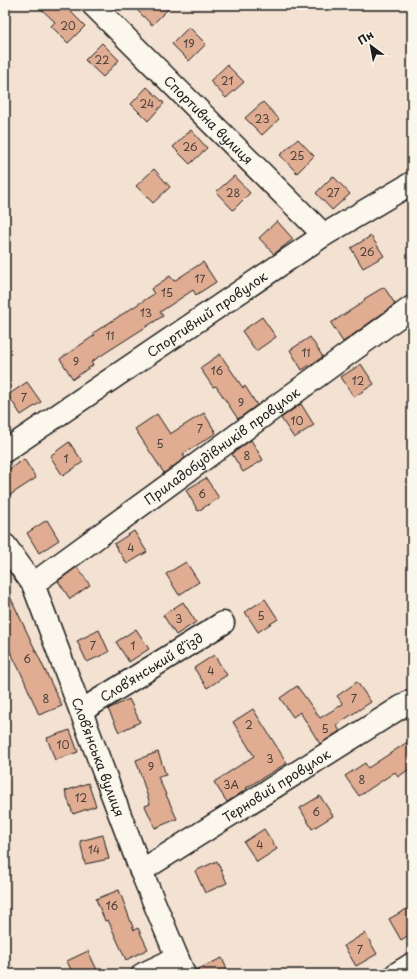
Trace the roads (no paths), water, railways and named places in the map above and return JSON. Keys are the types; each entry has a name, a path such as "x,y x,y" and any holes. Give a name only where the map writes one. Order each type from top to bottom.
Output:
{"street":[{"name":"Спортивна вулиця","path":"93,5 324,235"},
{"name":"Спортивний провулок","path":"5,451 324,235 412,183"},
{"name":"Приладобудівників провулок","path":"32,584 412,307"},
{"name":"Слов’янська вулиця","path":"5,545 32,584 141,871 181,966"},
{"name":"Слов’янський в’їзд","path":"81,711 223,623"},
{"name":"Терновий провулок","path":"141,871 412,700"},
{"path":"396,974 412,964"},
{"path":"143,974 181,966"}]}
